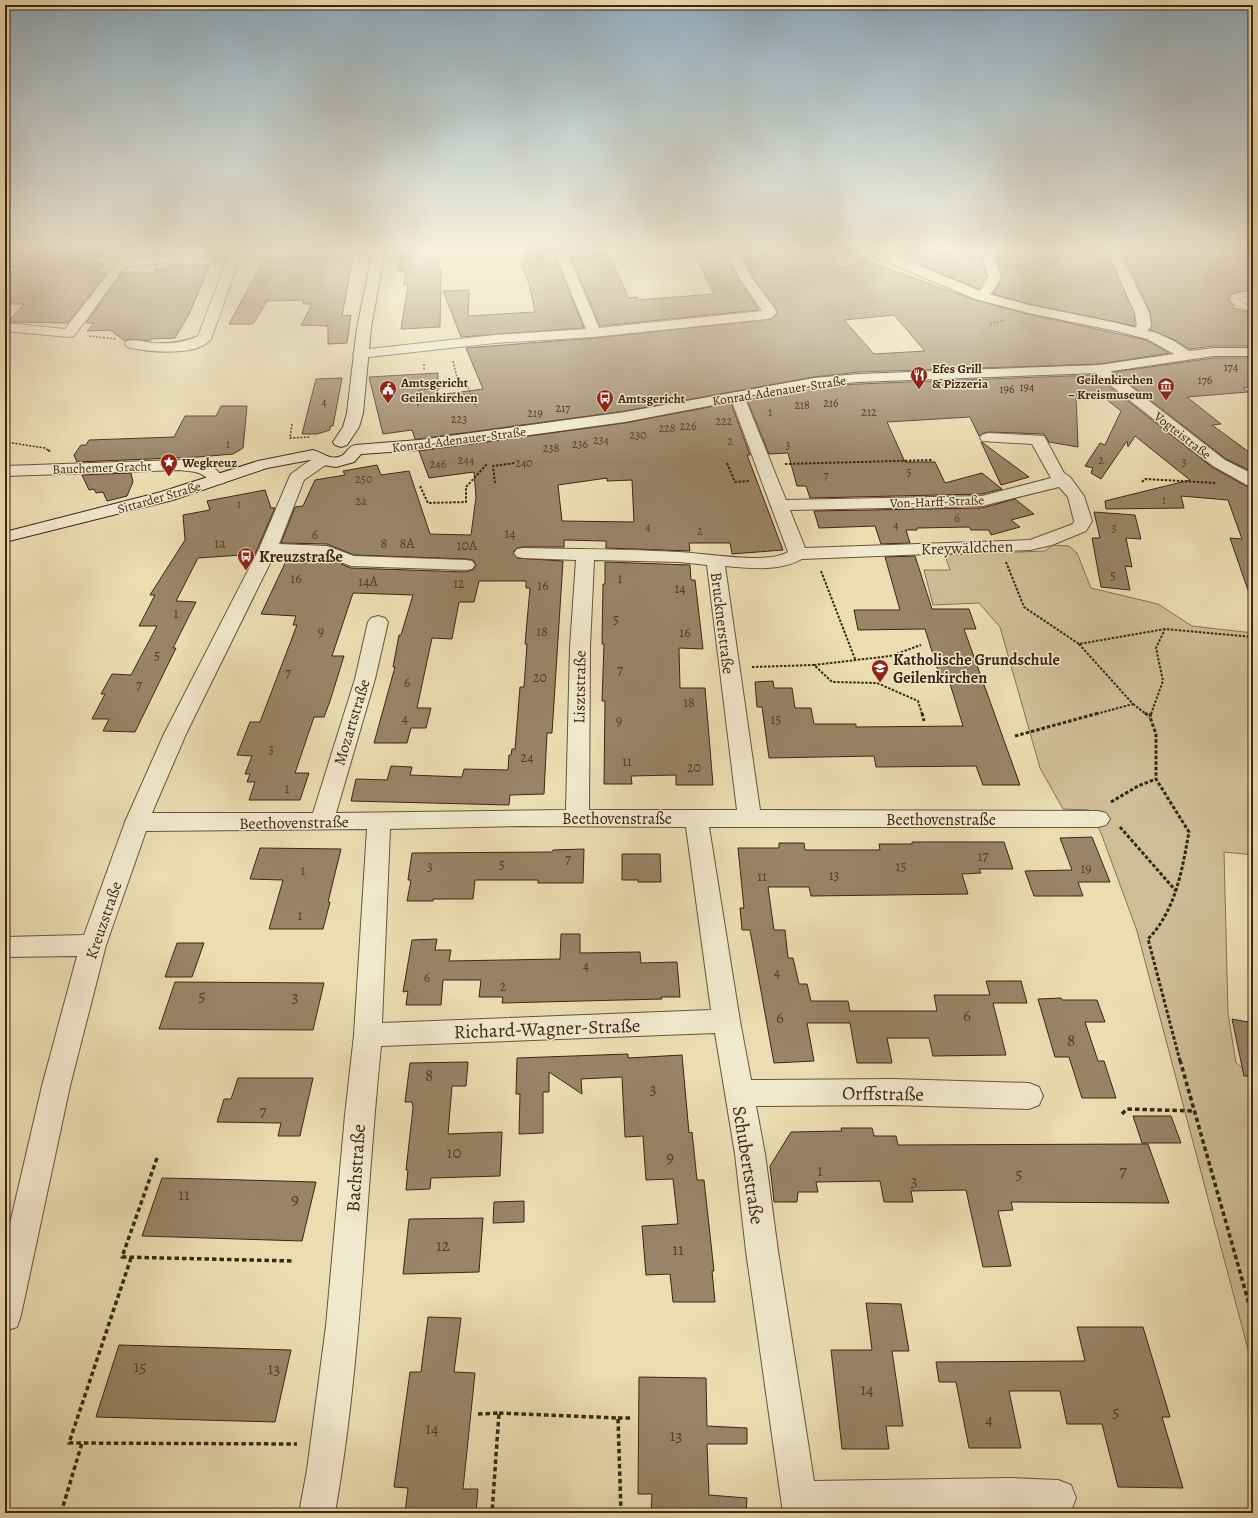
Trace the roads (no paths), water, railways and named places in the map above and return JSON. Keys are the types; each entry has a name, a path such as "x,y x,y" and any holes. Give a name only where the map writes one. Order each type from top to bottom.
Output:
{"street":[{"path":"5,327 69,333 78,321"},
{"path":"132,344 173,349 183,348 204,339 211,321"},
{"path":"330,449 351,427 356,413 360,354 365,321"},
{"path":"589,321 594,333"},
{"path":"360,354 394,352 495,339 594,333 710,321"},
{"path":"1085,321 1139,332 1169,344 1188,357"},
{"path":"1139,332 1144,326 1143,321"},
{"name":"Konrad-Adenauer-Straße","path":"330,449 410,446 487,437 625,417 814,382 858,378 1099,369 1214,352 1253,352"},
{"name":"Vogteistraße","path":"1099,369 1219,463 1253,481"},
{"path":"737,396 779,505 807,554"},
{"path":"988,438 1038,439 1051,465 1064,482"},
{"name":"Sittarder Straße","path":"5,537 167,496 264,464 330,449"},
{"name":"Kreuzstraße","path":"5,1315 56,1086 93,945 137,822 174,734 268,549 297,478 330,449"},
{"name":"Bauchemer Gracht","path":"5,471 179,465 206,469 218,479"},
{"name":"Von-Harff-Straße","path":"779,505 982,501 1042,485 1064,482"},
{"name":"Kreywäldchen","path":"807,554 1030,545 1046,541 1080,527 1083,521 1076,496 1064,482"},
{"path":"268,549 327,551 351,561 466,565"},
{"path":"522,553 585,556 680,557 716,560"},
{"name":"Brucknerstraße","path":"749,818 716,560 746,562 781,561 807,554"},
{"name":"Lisztstraße","path":"577,818 580,647 585,556"},
{"name":"Mozartstraße","path":"322,822 365,679 378,622"},
{"name":"Beethovenstraße","path":"137,822 229,823 577,818 1098,819"},
{"name":"Schubertstraße","path":"696,818 726,1021 750,1154 762,1251 800,1506"},
{"name":"Bachstraße","path":"317,1513 325,1470 342,1326 359,1115 368,1035 379,821"},
{"path":"5,947 93,945"},
{"name":"Richard-Wagner-Straße","path":"368,1035 726,1021"},
{"name":"Orffstraße","path":"738,1093 894,1092 1028,1096"},
{"path":"800,1506 1009,1496 1058,1498"}],"place":[{"name":"Efes Grill & Pizzeria","path":"919,390"},
{"name":"Geilenkirchen – Kreismuseum","path":"1166,401"},
{"name":"Amtsgericht Geilenkirchen","path":"388,404"},
{"name":"Amtsgericht","path":"605,413"},
{"name":"Wegkreuz","path":"169,477"},
{"name":"Kreuzstraße","path":"246,571"},
{"name":"Katholische Grundschule Geilenkirchen","path":"880,683"}]}
